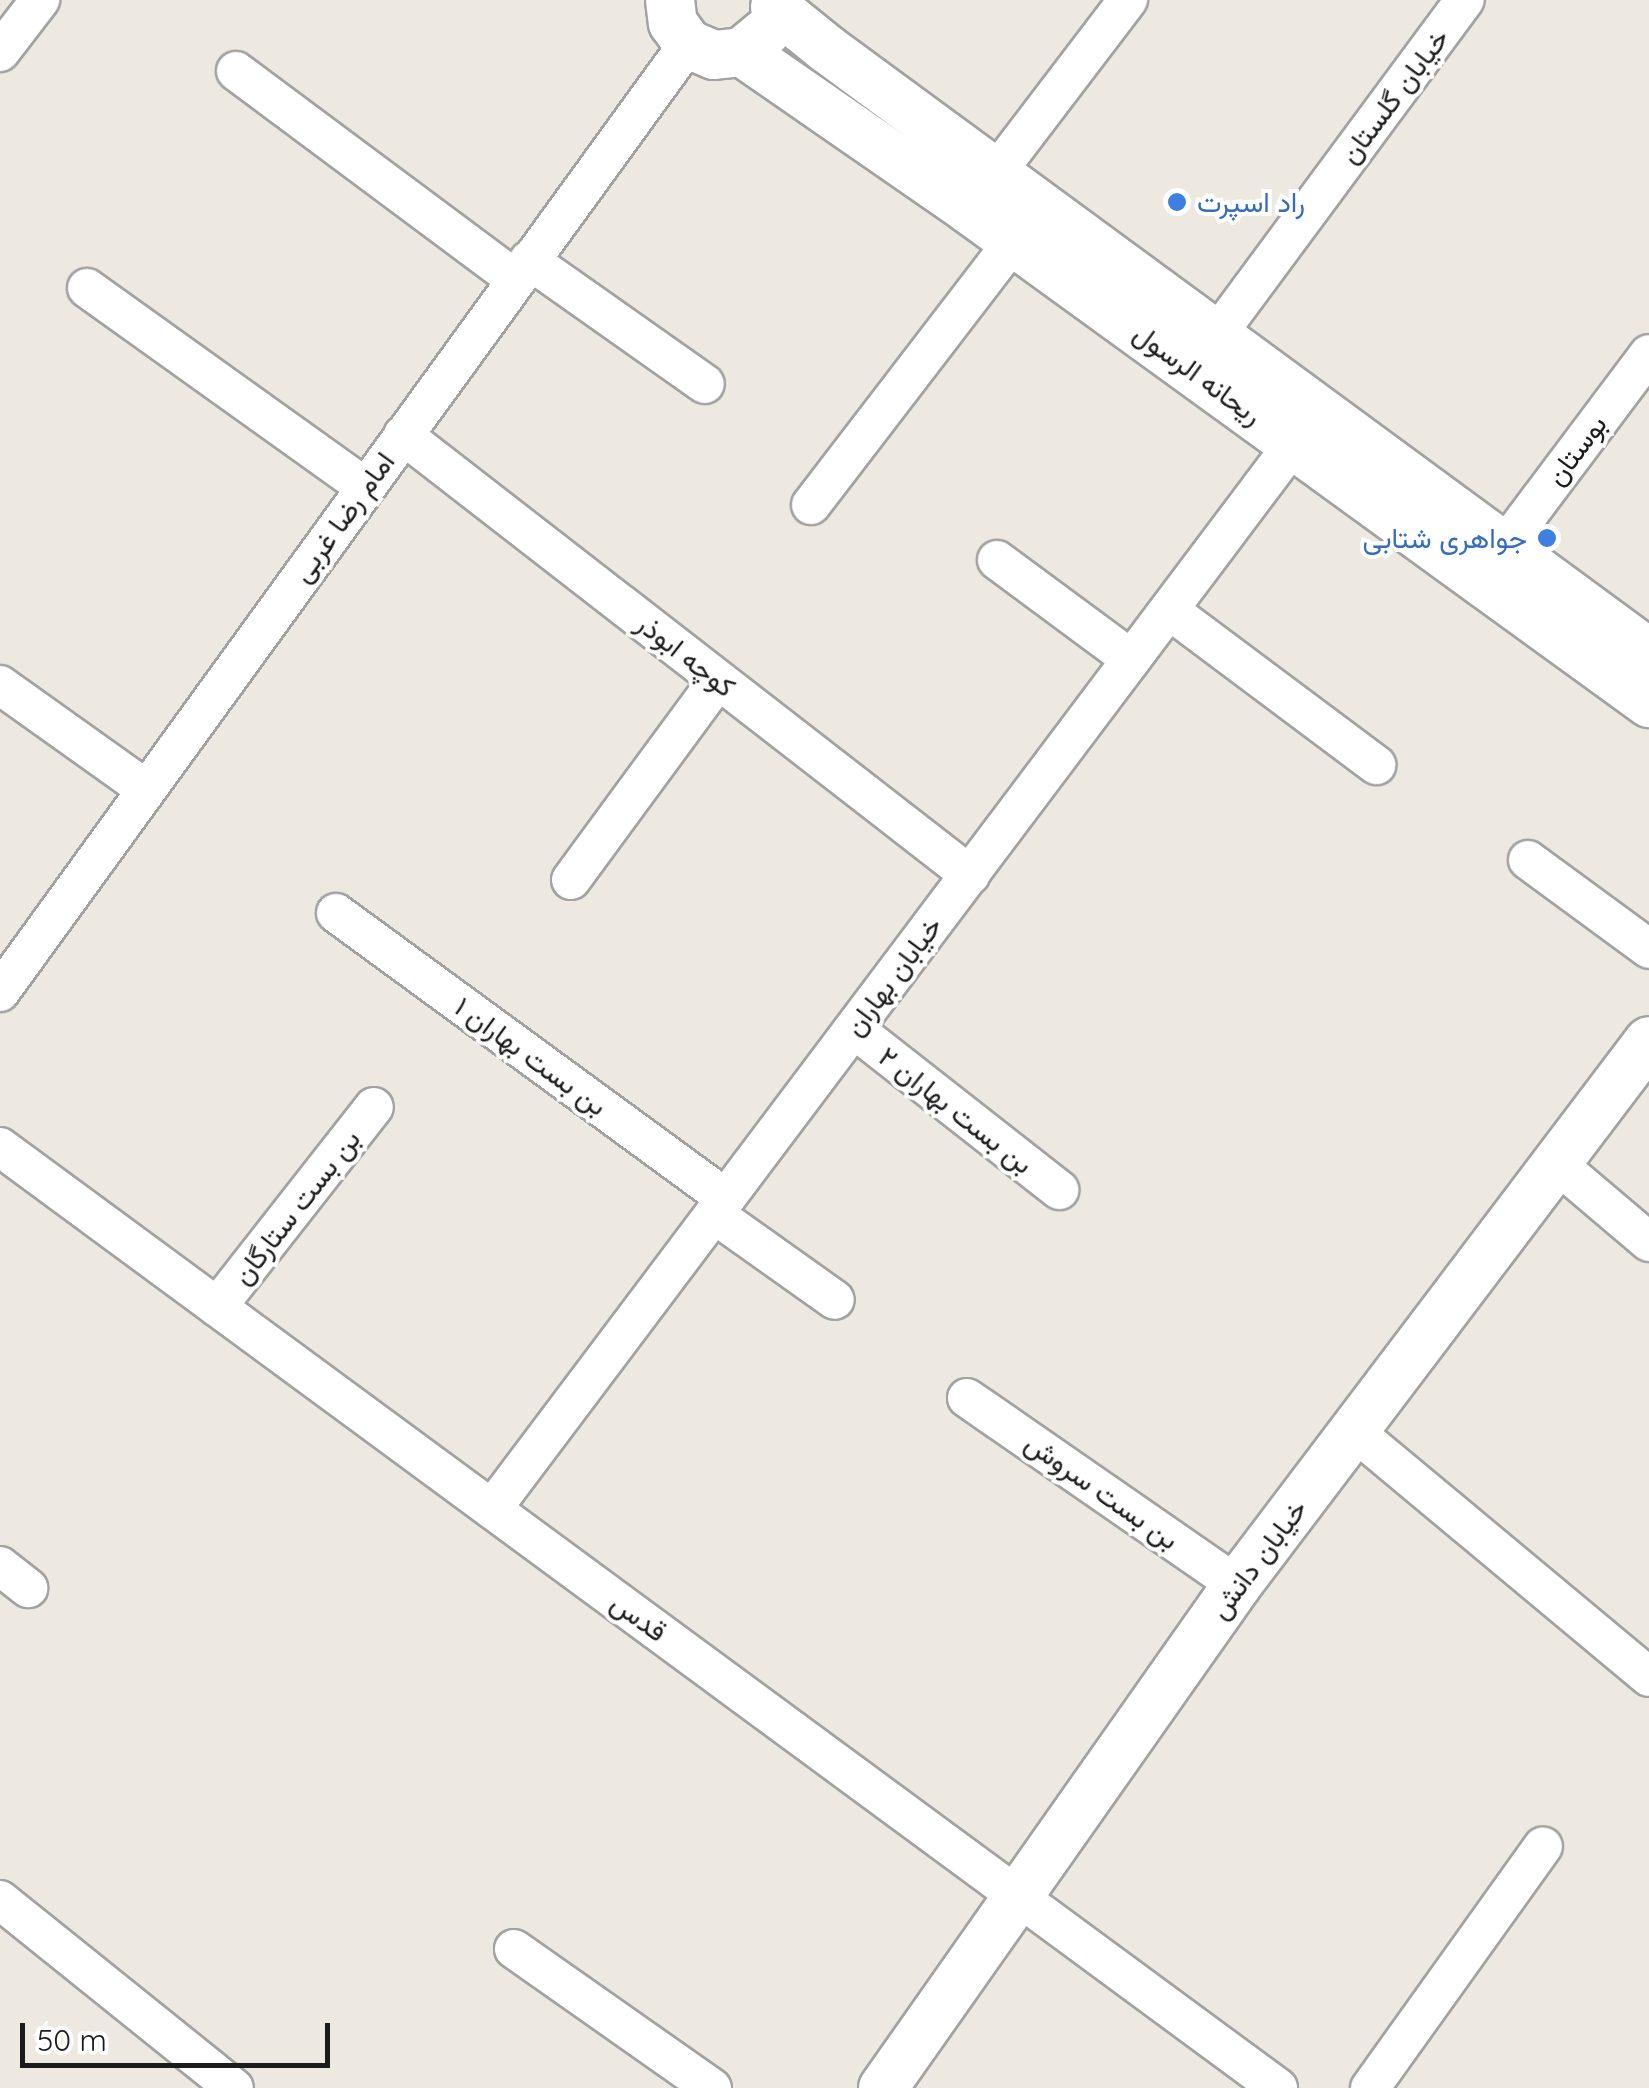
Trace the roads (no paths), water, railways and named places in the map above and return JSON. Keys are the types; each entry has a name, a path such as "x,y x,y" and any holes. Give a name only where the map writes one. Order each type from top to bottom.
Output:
{"street":[{"path":"0,52 40,0"},
{"path":"670,0 672,22 688,44 714,56 742,52 764,35 775,3"},
{"path":"996,174 1128,0"},
{"name":"خیابان گلستان","path":"1216,336 1465,0"},
{"name":"ریحانه الرسول","path":"775,3 996,174 1649,653"},
{"name":"امام رضا غربی","path":"0,992 688,44"},
{"name":"ریحانه الرسول","path":"742,52 1294,443 1649,703"},
{"path":"236,71 522,270 705,384"},
{"path":"811,505 1013,242"},
{"path":"87,288 365,487"},
{"name":"بوستان","path":"1504,547 1649,354"},
{"name":"کوچه ابوذر","path":"403,434 970,874"},
{"name":"خیابان بهاران","path":"492,1510 1294,443"},
{"path":"997,560 1131,659"},
{"path":"1169,610 1376,765"},
{"path":"571,880 718,680"},
{"path":"0,685 146,790"},
{"path":"1528,860 1649,949"},
{"name":"بن بست بهاران ۱","path":"336,913 720,1206 835,1300"},
{"name":"بن بست بهاران ۲","path":"854,1029 1059,1190"},
{"name":"خیابان دانش","path":"884,2088 1237,1584 1647,1048"},
{"name":"بن بست ستارگان","path":"217,1308 374,1107"},
{"name":"قدس","path":"0,1147 1278,2088"},
{"path":"1556,1163 1649,1242"},
{"name":"بن بست سروش","path":"967,1398 1237,1584"},
{"path":"1354,1431 1649,1677"},
{"path":"1370,2088 1543,1846"},
{"path":"0,1900 234,2088"},
{"path":"514,1950 712,2088"}],"place":[{"name":"راد اسپرت","path":"1177,202"},
{"name":"جواهری شتابی","path":"1547,538"}]}
